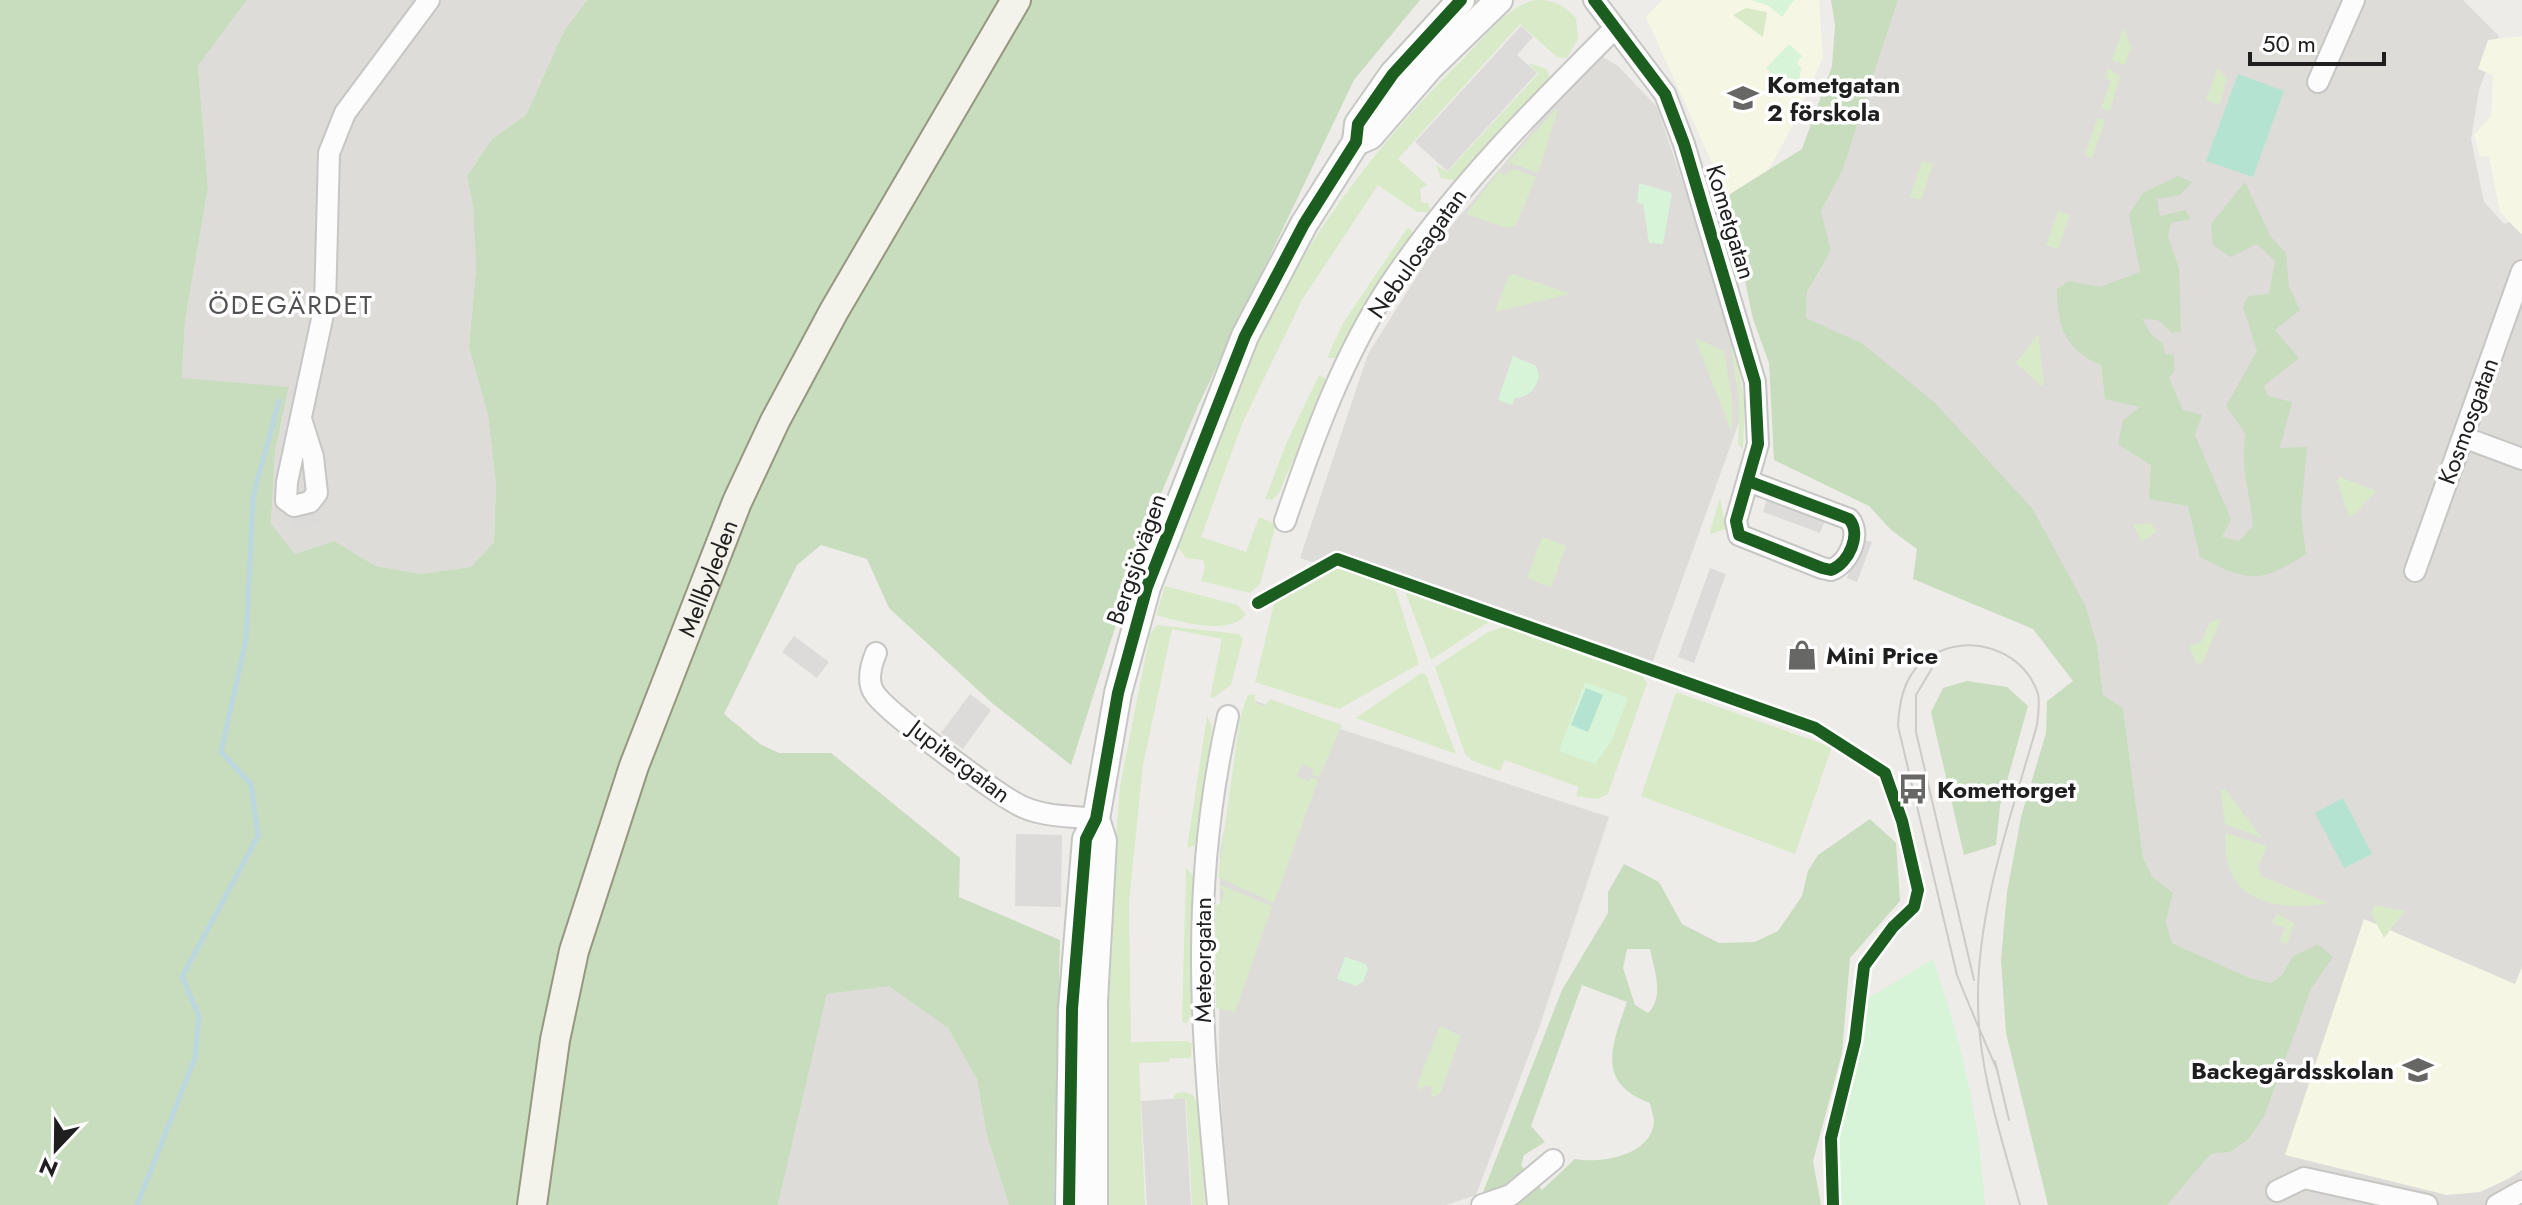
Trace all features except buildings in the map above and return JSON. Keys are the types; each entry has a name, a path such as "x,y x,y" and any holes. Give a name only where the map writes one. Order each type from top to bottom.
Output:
{"main road":[{"name":"Mellbyleden","path":"532,1205 555,1040 574,951 634,766 727,528 759,453 808,359 1016,0"}],"street":[{"path":"301,419 325,305 328,178 335,133 429,0"},
{"name":"Bergsjövägen","path":"1069,1205 1076,955 1086,839 1096,819 1132,636 1168,528 1245,336 1304,224 1356,142 1358,124 1393,74 1461,0"},
{"name":"Bergsjövägen","path":"1356,142 1370,136 1430,67 1499,0"},
{"name":"Kometgatan","path":"1594,0 1665,94 1684,144 1755,382 1758,444 1748,481"},
{"path":"2318,82 2354,0"},
{"name":"Nebulosagatan","path":"1285,521 1347,362 1391,283 1462,188 1615,28"},
{"name":"Kosmosgatan","path":"2415,571 2522,271"},
{"path":"2463,437 2522,459"},
{"path":"1748,481 1849,519 1854,525 1855,536 1845,560 1831,570 1822,568 1739,535 1736,521 1748,481"},
{"name":"Jupitergatan","path":"876,653 869,680 874,694 932,742 1022,806 1043,813 1096,819"},
{"name":"Meteorgatan","path":"1218,1205 1204,1058 1200,905 1213,781 1228,716"},
{"name":"Bergsjövägen","path":"1094,1205 1094,1001 1103,841 1096,819"},
{"path":"1482,1205 1511,1195 1553,1160"},
{"path":"2277,1191 2304,1178 2427,1205"},
{"path":"2497,1205 2522,1191"}],"shaded area":[{"path":"247,0 587,0 564,31 526,115 492,139 467,176 473,207 476,268 469,347 488,416 496,484 494,542 471,567 421,574 376,566 334,541 295,554 271,525 275,452 289,388 182,379 185,321 208,188 198,66"},
{"name":"Kometgatan 2 förskola","path":"1662,0 1819,0 1823,58 1786,138 1769,169 1727,196 1646,17"},
{"path":"1898,0 2463,0 2499,36 2479,90 2471,139 2484,202 2504,224 2522,217 2522,1205 2167,1205 2211,1154 2230,1152 2248,1140 2264,1117 2312,987 2292,957 2282,975 2271,983 2250,978 2172,943 2166,922 2173,893 2152,876 2143,857 2123,708 2103,695 2097,645 1806,318 1807,294 1831,250 1821,211 1843,169"},
{"path":"1521,26 1533,37 1517,55 1537,73 1447,171 1415,142"},
{"path":"2522,36 2521,234 2500,212 2489,157 2480,156 2474,135 2491,116 2493,75 2478,69 2488,40"},
{"path":"1603,57 1618,66 1657,107 1733,331 1743,411 1649,672 1300,558 1368,354 1441,238 1564,93"},
{"path":"1767,499 1825,520 1820,533 1763,512"},
{"path":"318,510 322,522 293,531 289,518"},
{"path":"1861,539 1872,542 1857,582 1847,578"},
{"path":"1710,568 1726,574 1694,663 1678,657"},
{"path":"794,636 829,662 817,678 782,652"},
{"path":"970,694 991,710 963,749 941,733"},
{"path":"1252,700 1609,817 1539,1028 1476,1195 1446,1205 1228,1205 1219,1069 1220,850"},
{"path":"1016,834 1062,835 1061,907 1015,906"},
{"name":"Backegårdsskolan","path":"2364,919 2515,984 2522,967 2522,1170 2506,1180 2480,1192 2447,1195 2285,1155"},
{"path":"889,985 948,1028 977,1079 987,1136 1009,1205 778,1205 827,994"},
{"path":"1185,1098 1191,1205 1147,1205 1141,1101"},
{"path":"2312,1190 2372,1205 2309,1202"}],"green space":[{"path":"0,0 247,0 198,66 208,188 185,321 182,378 289,387 275,452 271,524 295,554 334,541 376,566 421,574 471,567 494,542 496,484 488,416 469,347 476,268 473,207 467,176 492,139 526,115 564,31 587,0 1420,0 1354,80 1198,406 1149,522 1071,765 992,703 889,608 867,559 821,545 797,565 724,714 760,744 779,753 831,753 960,858 959,897 1060,940 1054,1205 1009,1205 987,1136 977,1079 948,1028 889,986 827,994 778,1205 0,1205"},
{"path":"1536,0 1554,2 1572,13 1576,18 1578,39 1567,58 1557,57 1520,24 1398,159 1427,185 1420,189 1422,203 1428,203 1431,212 1417,212 1378,185 1302,300 1242,424 1201,537 1246,552 1259,517 1273,523 1275,528 1260,584 1250,593 1201,581 1205,567 1203,560 1186,558 1177,546 1241,376 1287,285 1330,215 1405,120 1496,24 1525,3"},
{"path":"1751,0 1794,0 1782,17 1769,6"},
{"path":"1831,0 1898,0 1843,169 1821,211 1831,250 1807,293 1806,318 1863,344 1934,402 2032,508 2085,605 2097,645 2103,695 2123,708 2143,857 2152,876 2173,893 2166,922 2172,943 2250,978 2271,983 2282,975 2292,957 2318,944 2333,957 2312,987 2264,1117 2248,1140 2230,1152 2211,1154 2167,1205 2048,1205 2006,1033 2001,960 2007,892 2021,817 2046,733 2047,701 2073,681 2033,629 1913,579 1917,549 1891,530 1869,506 1774,460 1769,363 1753,319 1727,196 1802,149 1832,66 1835,25"},
{"path":"1746,8 1767,12 1763,37 1733,15"},
{"path":"2123,28 2131,46 2125,65 2112,60"},
{"path":"1789,44 1802,56 1797,63 1801,68 1798,88 1786,90 1766,68"},
{"path":"1528,63 1547,69 1550,80 1458,181 1441,178 1436,165 1447,172 1538,74"},
{"path":"2218,68 2227,79 2219,105 2206,100"},
{"path":"2108,69 2120,76 2110,111 2101,108 2111,81 2105,78"},
{"path":"2238,74 2284,91 2253,177 2206,161"},
{"path":"1556,109 1538,173 1508,162"},
{"path":"2098,118 2105,120 2092,158 2084,155"},
{"path":"1922,161 1933,164 1921,200 1910,197"},
{"path":"1514,169 1536,177 1516,225 1507,228 1466,214 1499,172 1504,175"},
{"path":"2178,176 2192,182 2180,195 2157,199 2160,216 2185,210 2191,219 2171,223 2168,237 2179,268 2181,331 2172,333 2158,320 2142,319 2151,334 2163,344 2165,354 2174,355 2174,371 2169,378 2183,410 2202,415 2195,435 2231,519 2222,537 2239,541 2253,526 2245,468 2246,435 2226,406 2257,351 2243,307 2248,296 2269,294 2275,261 2257,244 2231,257 2213,245 2211,224 2245,182 2271,237 2286,253 2289,286 2300,310 2275,330 2299,358 2264,386 2268,396 2292,402 2280,448 2307,447 2301,513 2306,554 2264,575 2242,575 2200,557 2188,506 2149,499 2151,465 2118,444 2123,420 2140,407 2105,399 2101,365 2071,344 2061,325 2057,289 2069,281 2100,287 2140,272 2129,214 2143,193"},
{"path":"1639,183 1672,193 1663,244 1649,243 1643,204 1637,203"},
{"path":"2058,211 2070,215 2058,249 2046,245"},
{"path":"1408,227 1414,235 1339,358 1327,358 1343,323"},
{"path":"1513,274 1570,294 1495,312 1508,277"},
{"path":"2038,334 2044,384 2042,386 2016,363"},
{"path":"1695,338 1724,351 1732,398 1732,434"},
{"path":"1735,347 1745,404 1743,448 1738,445 1739,399 1731,348"},
{"path":"1513,356 1536,366 1539,376 1531,392 1515,398 1512,405 1498,400"},
{"path":"1319,375 1326,379 1326,383 1279,493 1272,500 1265,499 1286,444"},
{"path":"2340,477 2376,491 2354,515 2349,516 2337,481"},
{"path":"1720,498 1726,529 1711,534 1710,531"},
{"path":"2150,523 2157,531 2142,542 2133,525"},
{"path":"1542,537 1566,546 1551,587 1527,578"},
{"path":"1333,567 1394,585 1419,664 1339,709 1255,682 1275,600"},
{"path":"1165,586 1238,605 1246,614 1239,621 1217,626 1156,615"},
{"path":"1413,590 1493,619 1431,660 1406,594"},
{"path":"2221,618 2203,663 2197,664 2189,646 2201,642 2210,622"},
{"path":"1157,625 1239,634 1243,639 1231,685 1213,698 1210,697 1222,639 1172,629 1143,765 1129,903 1131,1042 1187,1041 1192,1044 1191,1058 1139,1063 1145,1205 1105,1205 1109,943 1120,786 1150,634"},
{"path":"1506,626 1636,669 1647,683 1608,794 1598,799 1576,796 1579,787 1505,760 1500,771 1473,761 1465,754 1435,667 1488,632"},
{"path":"1421,673 1426,675 1456,754 1356,718"},
{"path":"1967,681 2007,687 2028,706 2000,806 1996,845 1964,855 1931,712 1943,688"},
{"path":"1585,682 1628,698 1611,742 1595,764 1559,751"},
{"path":"1586,688 1603,695 1588,732 1571,725"},
{"path":"1676,692 1832,747 1795,854 1641,796"},
{"path":"1255,694 1255,703 1265,706 1270,699 1342,725 1319,777 1312,775 1314,769 1302,764 1297,776 1309,782 1311,777 1318,780 1274,903 1218,877 1240,717 1248,695"},
{"path":"1207,716 1212,727 1197,840 1194,846 1187,848"},
{"path":"2225,789 2262,838 2225,824 2221,790"},
{"path":"2343,798 2372,854 2344,868 2315,813"},
{"path":"1870,819 1896,843 1900,901 1850,958 1842,1053 1813,1161 1821,1205 1478,1205 1562,990 1608,913 1608,892 1624,864 1659,882 1682,924 1719,943 1755,942 1778,931 1802,896 1808,871 1818,855","holes":["1627,949 1650,949 1657,991 1648,1013 1635,1005 1623,968","1582,985 1627,1002 1612,1061 1621,1085 1650,1103 1654,1122 1651,1134 1634,1150 1597,1160 1575,1159 1542,1190 1521,1165 1524,1155 1545,1142 1531,1126"]},
{"path":"2226,833 2267,846 2258,866 2261,876 2329,903 2289,906 2255,897 2241,887 2232,874 2226,856"},
{"path":"1186,867 1193,876 1192,1013 1187,1023 1182,1022"},
{"path":"1218,884 1272,906 1235,1012 1216,1008 1215,906 1222,902 1224,892"},
{"path":"2374,905 2405,911 2384,938 2371,913"},
{"path":"2277,914 2294,923 2287,944 2280,941 2285,928 2272,923"},
{"path":"1345,957 1366,964 1368,969 1363,982 1356,986 1337,979"},
{"path":"1933,959 1968,1080 1985,1205 1837,1205 1831,1160 1862,1041 1867,999"},
{"path":"1440,1026 1461,1036 1440,1094 1431,1098 1432,1087 1426,1085 1419,1090 1417,1085"},
{"path":"1176,1093 1193,1095 1199,1106 1205,1205 1192,1205 1186,1098 1173,1099"}],"waterway":[{"path":"137,1205 195,1058 199,1016 182,977 258,836 251,784 221,752 246,640 253,497 279,401"}],"tram line":[{"path":"1998,1072 1982,1036 1977,1024 1972,1012 1957,975 1898,726 1903,692 1915,669 1936,653 1970,645 2004,654 2018,664 2030,677 2039,698 2037,725 1990,896 1979,966 1978,1001 1979,1027 1982,1053 1992,1104 2020,1205"},
{"path":"1932,668 1916,695 1916,732 1974,980"},
{"path":"1995,1061 2009,1120"}],"cycle path":[{"path":"1069,1205 1072,1009 1086,839 1096,819 1118,693 1147,587 1245,336 1304,224 1356,142 1358,124 1393,74 1461,0"},
{"path":"1594,0 1665,94 1684,144 1755,382 1758,444 1736,521 1739,535 1831,570 1848,555 1854,540 1853,525 1849,519 1748,481"},
{"path":"1258,603 1337,559 1815,728 1885,773 1902,821 1918,890 1914,907 1893,927 1864,966 1855,1041 1831,1138 1833,1205"}],"place":[{"name":"Kometgatan 2 förskola","path":"1743,98"},
{"name":"Mini Price","path":"1802,655"},
{"name":"Komettorget","path":"1913,789"},
{"name":"Backegårdsskolan","path":"2418,1070"}],"district":[{"name":"ÖDEGÄRDET","path":"291,305"}]}
